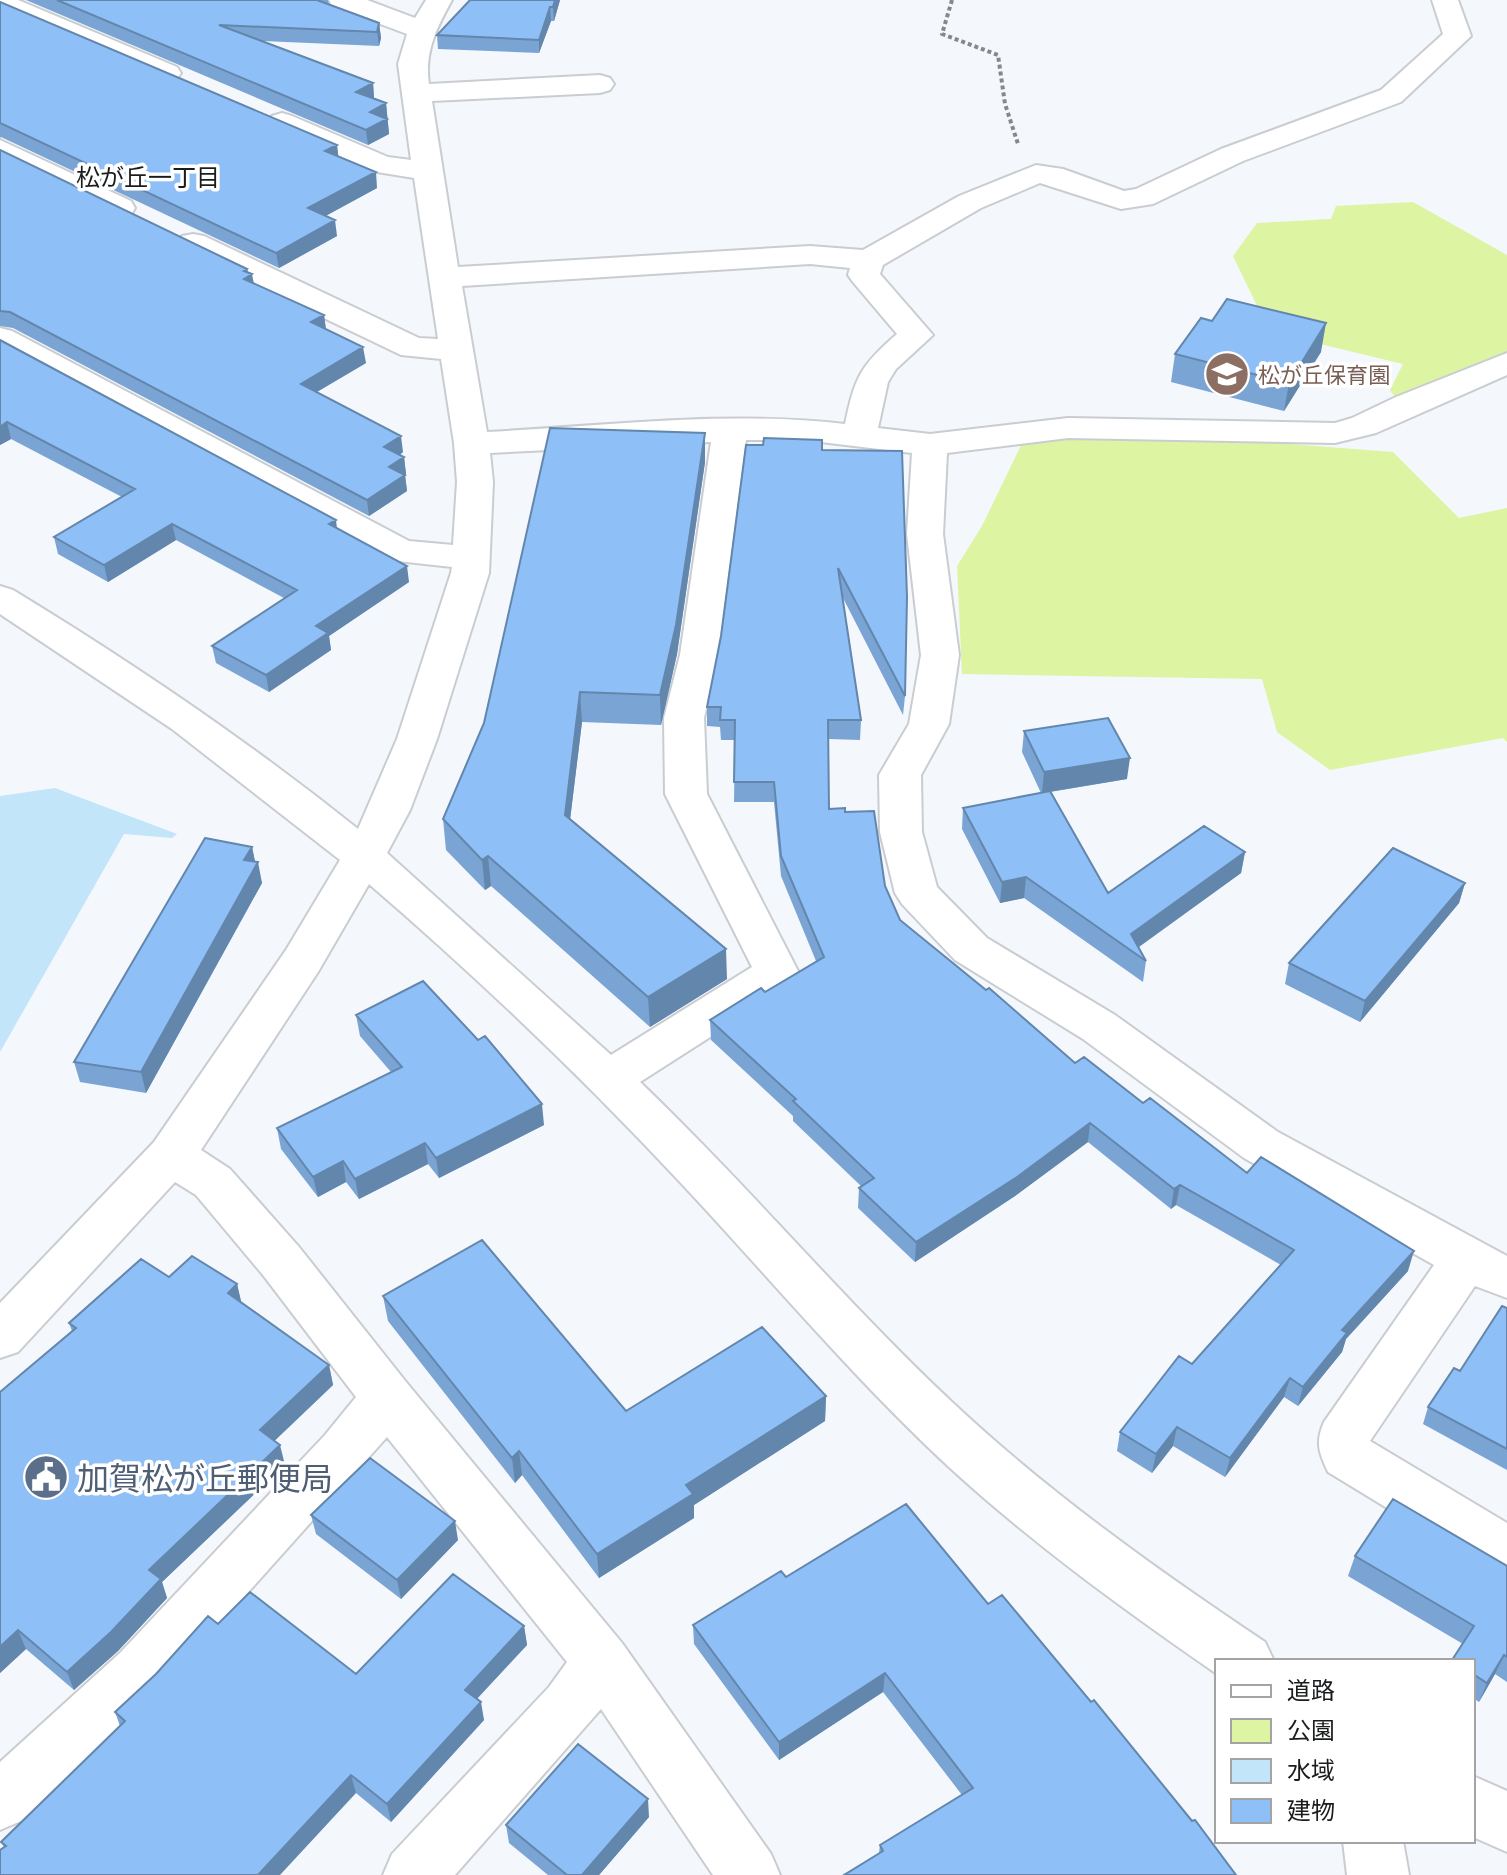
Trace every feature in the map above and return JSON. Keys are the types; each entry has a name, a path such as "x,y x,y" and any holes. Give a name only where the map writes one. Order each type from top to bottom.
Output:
{"street":[{"path":"342,0 422,30"},
{"path":"0,1337 171,1155 302,961 389,810 417,739 470,573 475,482 472,443 412,64 422,30 439,0"},
{"path":"444,278 810,255 868,260 970,202 1036,174 1052,175 1121,200 1142,198 1232,155 1374,105 1391,96 1457,36 1445,0"},
{"path":"0,2 191,83"},
{"path":"416,93 600,84"},
{"path":"250,109 382,165 427,171"},
{"path":"0,149 413,348 455,349"},
{"path":"859,438 871,382 883,363 916,335 864,275 868,260"},
{"path":"0,338 401,552 471,557"},
{"path":"472,443 730,430 804,430 930,445 1068,428 1335,433 1364,426 1507,363"},
{"path":"607,1080 777,973 686,794 684,718 699,655 730,430"},
{"path":"930,445 925,534 940,655 929,724 900,775 901,832 917,893 971,949 1099,1027 1261,1145 1487,1269 1343,1438 1347,1456 1507,1552"},
{"path":"0,598 142,691 265,779 364,856 525,1001 607,1080 910,1394 1019,1497 1135,1587 1242,1659"},
{"path":"171,1155 213,1182 281,1261 387,1398 602,1662 749,1875"},
{"path":"0,1801 140,1672 344,1451 387,1398"},
{"path":"414,1875 569,1706 602,1662"},
{"path":"1475,1806 1507,1823"},
{"path":"1373,1843 1378,1875"}],"path":[{"path":"952,0 942,34 998,55 1009,116 1020,151 1036,174"}],"green space":[{"path":"1413,202 1507,255 1507,356 1398,402 1390,390 1403,364 1287,336 1259,310 1233,256 1257,223 1331,219 1336,206"},
{"path":"1025,437 1199,437 1393,452 1459,518 1507,508 1507,742 1503,738 1330,770 1277,732 1262,679 962,674 957,566 982,526"}],"water":[{"path":"55,788 177,834 172,838 124,834 0,1052 0,796"}],"building":[{"path":"57,0 317,0 379,23 377,32 219,25 373,83 356,92 386,103 370,112 387,119 366,130"},
{"path":"470,0 555,0 539,40 437,35"},
{"path":"0,2 337,145 325,151 376,172 308,208 335,220 276,253 0,123"},
{"path":"0,150 247,269 244,271 252,274 244,279 324,315 311,322 363,347 301,384 401,436 384,447 404,457 389,467 405,475 367,500 10,312 0,311"},
{"path":"1227,299 1326,323 1289,383 1175,354 1201,318 1212,321"},
{"path":"0,340 336,520 329,524 407,566 316,626 328,633 266,675 212,646 297,590 172,524 104,565 54,537 135,489 7,422 0,427"},
{"path":"550,428 705,433 676,625 660,695 580,692 565,815 726,949 648,997 488,856 482,860 443,819 484,723"},
{"path":"764,438 822,440 822,450 902,451 907,597 905,696 838,568 861,720 828,720 829,809 874,811 885,886 900,920 986,990 989,988 1075,1063 1084,1057 1143,1103 1150,1098 1247,1173 1261,1157 1414,1251 1342,1330 1347,1333 1303,1387 1290,1378 1230,1458 1177,1427 1156,1454 1120,1432 1179,1356 1192,1364 1294,1250 1180,1185 1174,1189 1090,1123 1017,1177 916,1242 859,1188 874,1178 793,1101 796,1099 710,1020 761,988 765,992 824,957 781,856 774,782 734,782 735,720 720,720 721,707 707,707 721,636 746,445 763,445"},
{"path":"1108,718 1130,758 1044,772 1024,731"},
{"path":"1050,791 1108,893 1204,826 1245,852 1131,934 1146,961 1026,877 1002,882 963,808"},
{"path":"205,838 252,847 244,860 258,862 141,1072 74,1062"},
{"path":"1393,848 1465,883 1365,1001 1289,963"},
{"path":"423,981 478,1040 485,1036 542,1104 436,1158 425,1143 355,1179 343,1161 313,1177 277,1128 402,1067 356,1015"},
{"path":"482,1240 626,1411 762,1327 826,1396 686,1485 693,1494 597,1554 519,1451 512,1458 383,1296"},
{"path":"192,1256 237,1284 228,1293 329,1365 260,1430 280,1445 149,1570 161,1579 111,1632 67,1672 18,1630 0,1647 0,1392 76,1328 69,1323 141,1259 169,1277"},
{"path":"1502,1306 1507,1308 1507,1449 1428,1407 1454,1368 1460,1371"},
{"path":"370,1458 455,1521 397,1580 311,1515"},
{"path":"1393,1499 1507,1566 1507,1657 1504,1655 1487,1683 1475,1675 1475,1659 1453,1659 1474,1626 1355,1556"},
{"path":"906,1504 988,1604 1002,1595 1091,1702 1094,1700 1192,1821 1195,1820 1236,1875 844,1875 883,1851 880,1845 973,1788 885,1673 779,1742 693,1625 781,1571 786,1577"},
{"path":"453,1574 524,1626 465,1690 481,1702 387,1804 351,1775 258,1875 0,1875 0,1850 6,1846 1,1842 125,1721 115,1712 156,1674 208,1616 218,1624 250,1592 356,1674"},
{"path":"578,1744 648,1799 582,1875 567,1875 506,1825"}],"place":[{"name":"松が丘保育園","path":"1227,374"},
{"name":"加賀松が丘郵便局","path":"46,1477"}],"district":[{"name":"松が丘一丁目","path":"148,176"}]}
